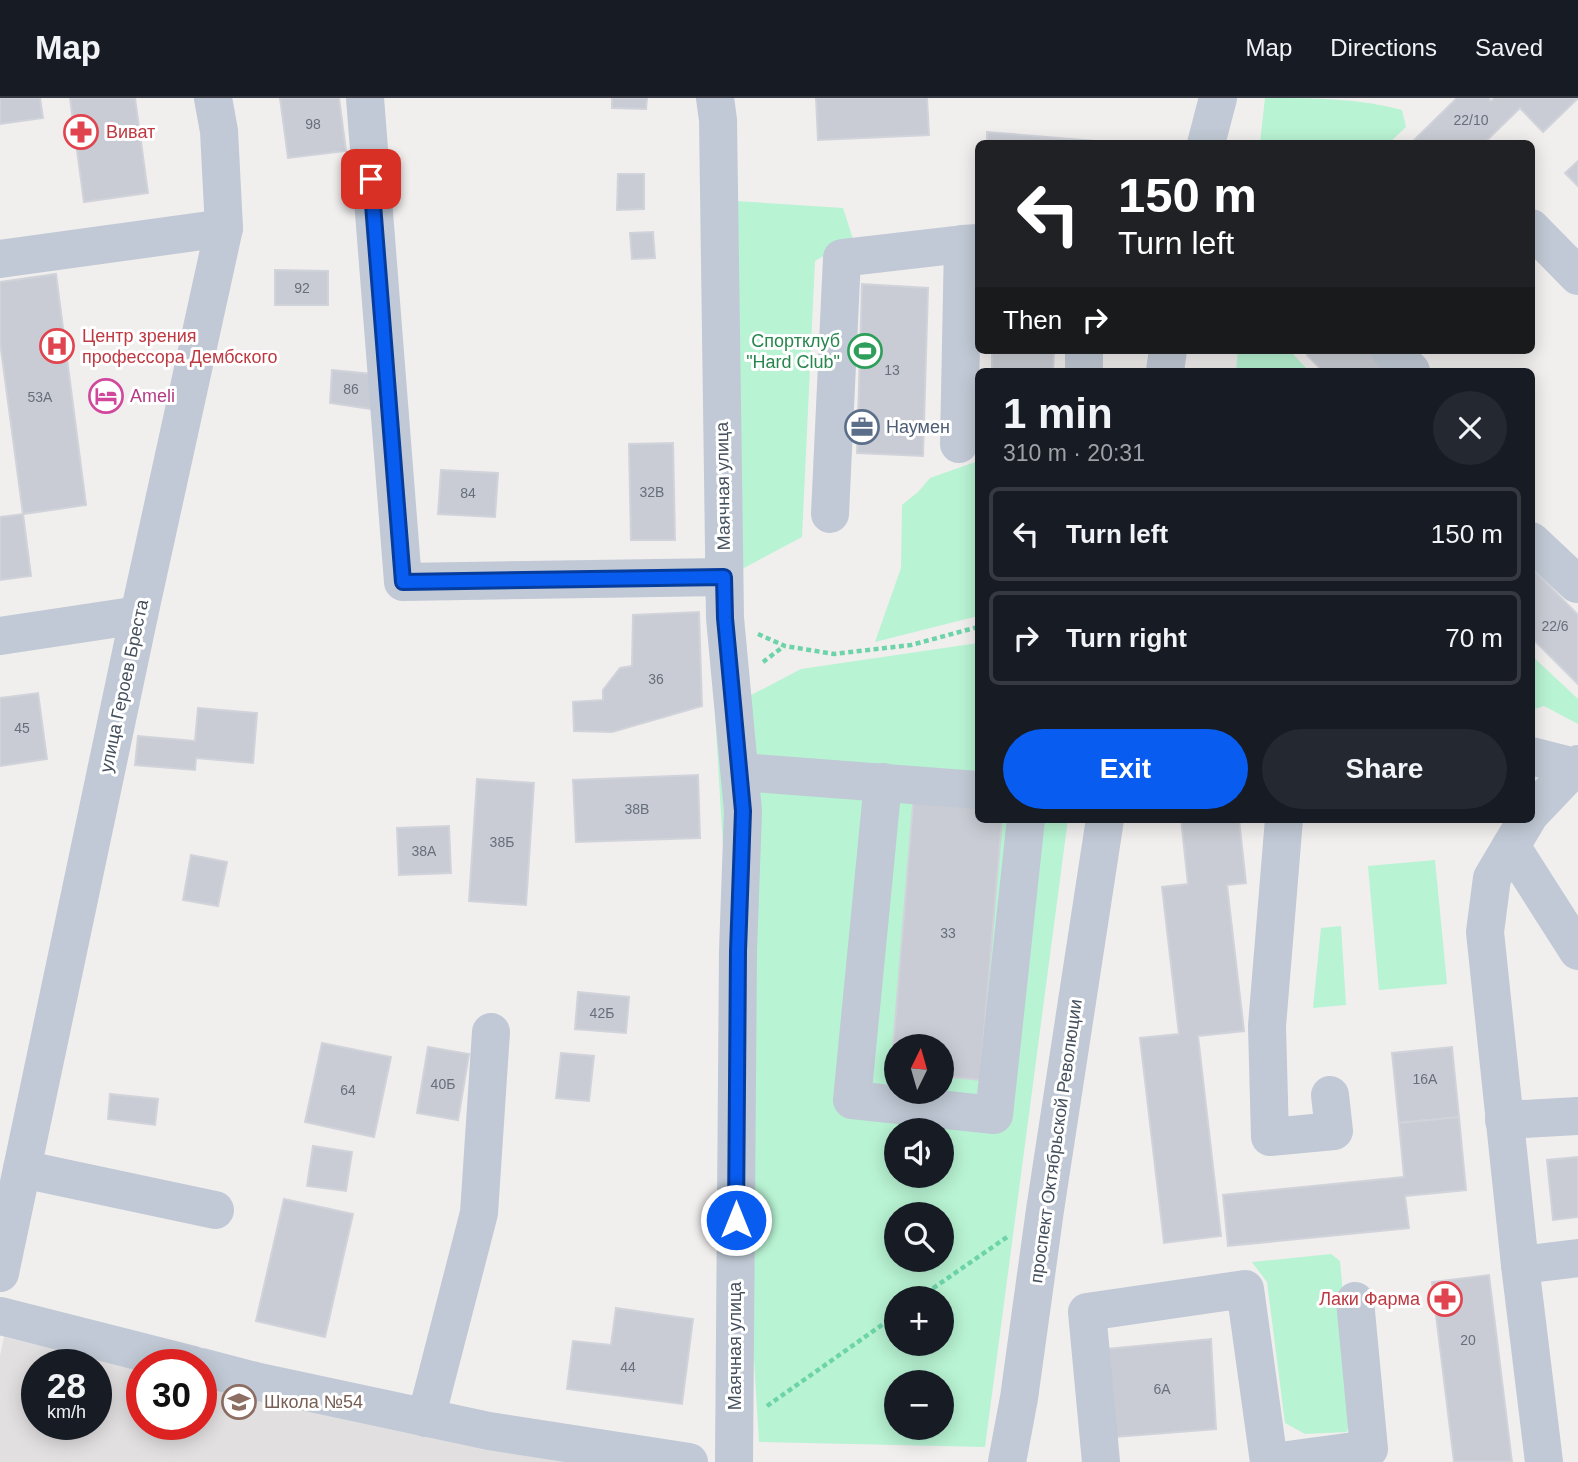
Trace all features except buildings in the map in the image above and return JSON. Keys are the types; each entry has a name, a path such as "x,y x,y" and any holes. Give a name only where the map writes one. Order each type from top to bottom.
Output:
{"street":[{"name":"улица Героев Бреста","path":"0,1273 223,228 219,131 214,98"},
{"path":"365,98 403,582 724,577"},
{"name":"Маячная улица","path":"715,98 718,120 725,618 743,811 738,951 734,1462"},
{"path":"1207,140 1218,98"},
{"path":"0,259 223,228"},
{"path":"1535,232 1578,276"},
{"path":"830,514 842,258 971,244 959,444"},
{"path":"1394,354 1409,368"},
{"path":"1535,545 1578,583"},
{"path":"0,636 139,615"},
{"path":"1535,756 1577,766"},
{"path":"1535,809 1577,766"},
{"path":"740,772 975,790"},
{"path":"883,782 852,1100 994,1115 1026,823"},
{"name":"проспект Октябрьской Революции","path":"1007,1462 1019,1398 1104,823"},
{"path":"1283,823 1267,1026 1270,1137 1334,1131 1330,1095"},
{"path":"1519,832 1578,951"},
{"path":"1519,832 1492,878 1485,932 1544,1462"},
{"path":"426,1418 479,1213 491,1031"},
{"path":"1504,1120 1578,1116"},
{"path":"22,1169 215,1210"},
{"path":"1520,1265 1578,1258"},
{"path":"1101,1462 1087,1312 1245,1289 1271,1462 1369,1449 1355,1301"},
{"path":"0,1316 130,1349"},
{"path":"217,1371 489,1431 678,1461"}],"path":[{"path":"725,618 785,646 834,654 911,645 975,628"},
{"path":"936,1286 1045,1210"},
{"path":"757,1413 884,1323"}],"shaded area":[{"name":"Школа №54","path":"4,1337 54,1349 21,1349 21,1440 112,1440 112,1363 126,1366 126,1440 217,1440 217,1387 583,1462 0,1462 0,1356"}],"green space":[{"path":"1265,98 1334,100 1385,106 1402,110 1406,127 1392,140 1260,140"},
{"path":"736,201 843,208 853,239 815,261 802,537 742,569"},
{"path":"1238,354 1293,354 1306,368 1236,368"},
{"path":"975,462 975,617 875,642 901,568 902,505 930,478"},
{"path":"975,643 975,823 1067,823 985,1447 759,1442 715,714 801,669"},
{"path":"1535,659 1578,699 1578,724 1544,706 1535,709"},
{"path":"1435,860 1447,984 1379,990 1368,866"},
{"path":"1341,926 1346,1005 1313,1008 1321,928"},
{"path":"1331,1254 1340,1261 1353,1406 1347,1432 1305,1434 1285,1423 1267,1282 1252,1262"}],"place":[{"name":"Виват","path":"81,132"},
{"name":"Центр зрения профессора Дембского","path":"57,346"},
{"name":"Спортклуб \"Hard Club\"","path":"865,351"},
{"name":"Ameli","path":"106,396"},
{"name":"Наумен","path":"862,427"},
{"name":"Лаки Фарма","path":"1445,1299"},
{"name":"Школа №54","path":"239,1402"}],"route":[{"path":"371,179 403,582 724,577 725,618 743,811 738,951 736,1220"}]}
